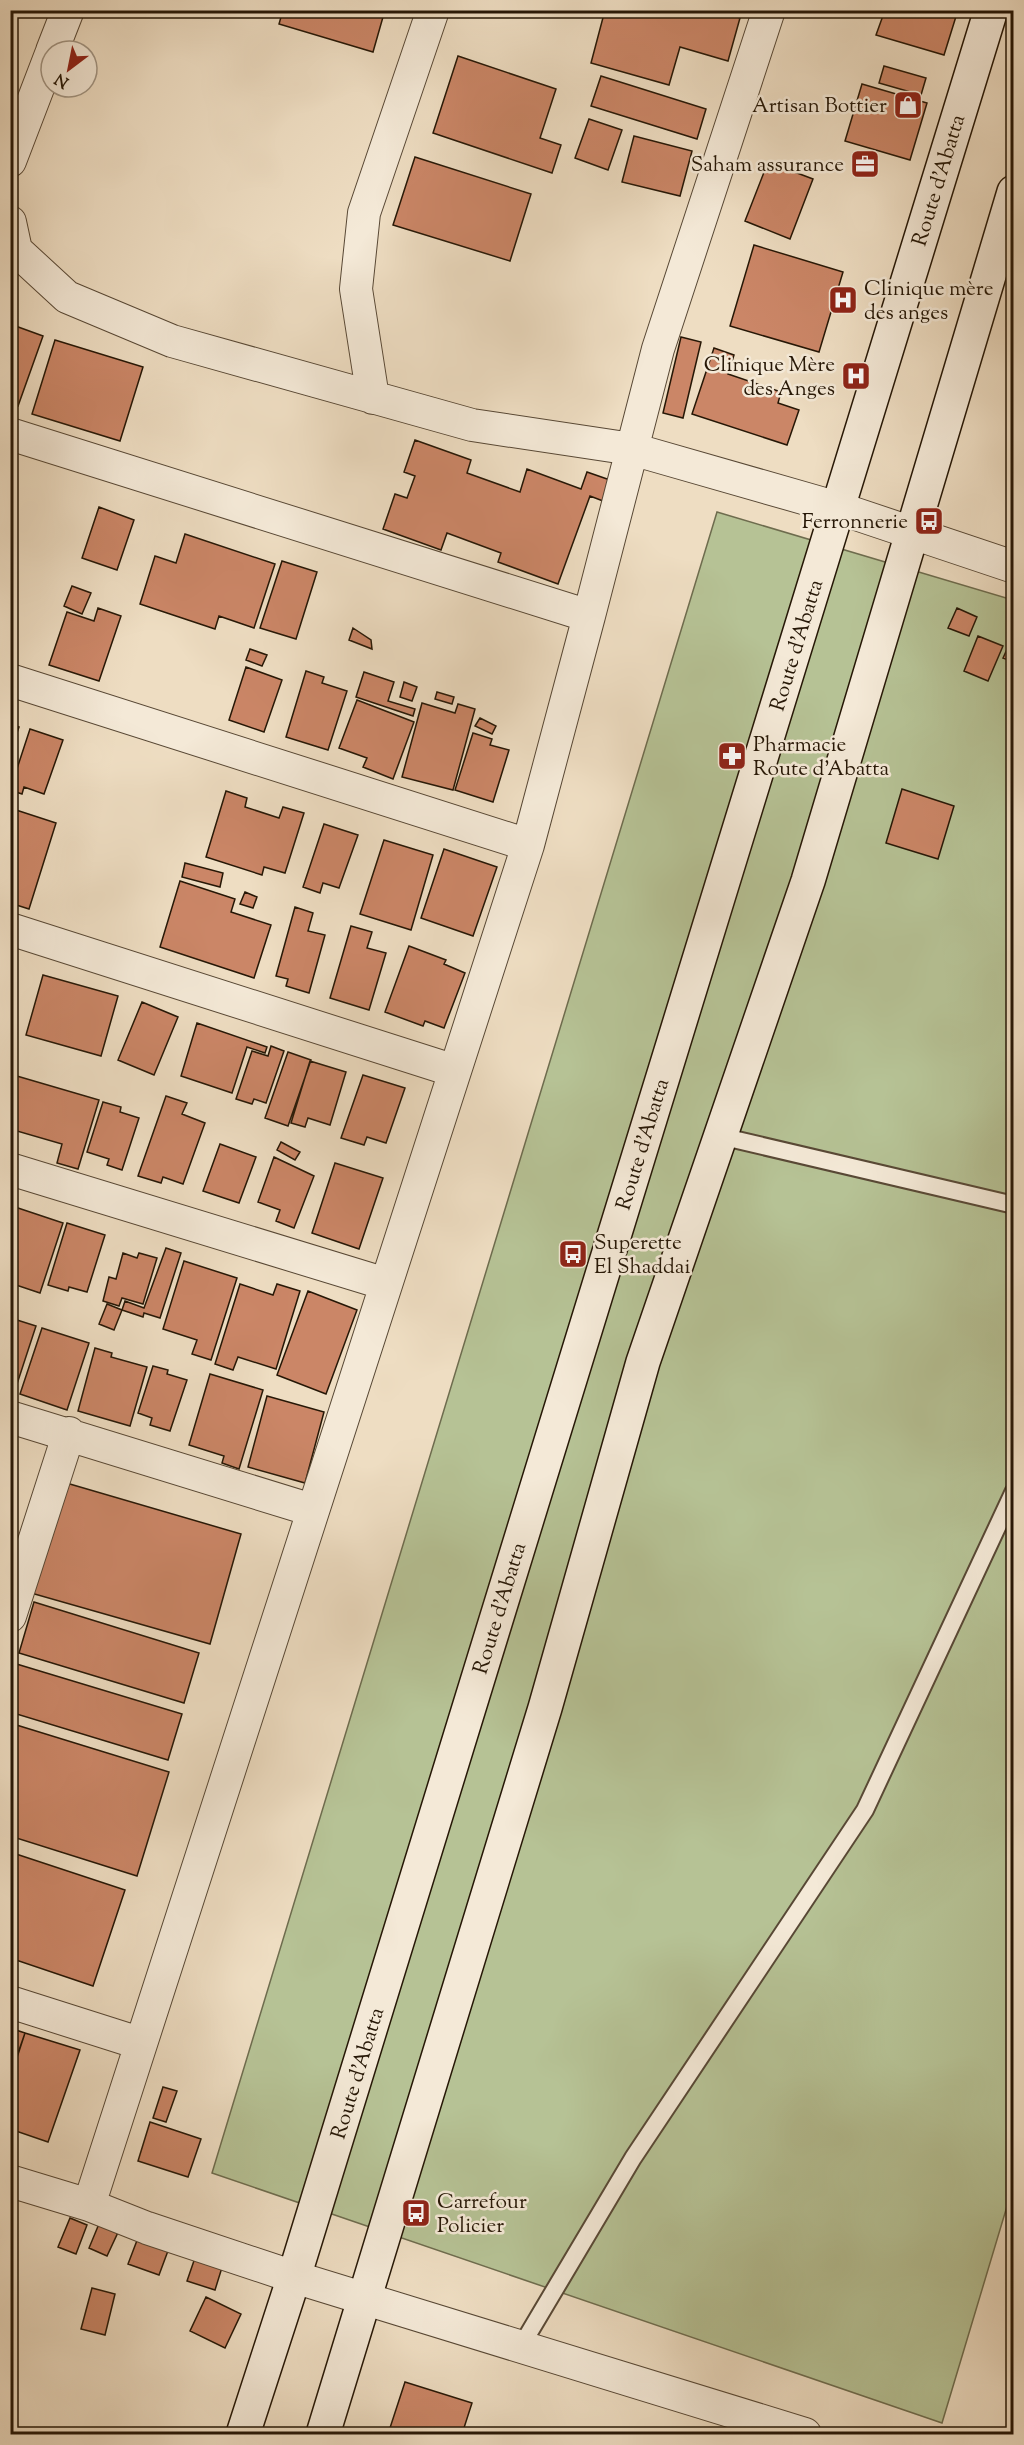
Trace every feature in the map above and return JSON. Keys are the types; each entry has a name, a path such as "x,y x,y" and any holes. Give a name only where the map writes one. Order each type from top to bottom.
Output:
{"street":[{"path":"57,39 68,10"},
{"path":"373,398 356,289 364,213 433,10"},
{"path":"89,2205 139,2043 528,845 658,349 770,10"},
{"name":"Route d'Abatta","path":"243,2434 294,2277 991,10"},
{"path":"10,161 39,86"},
{"path":"323,2434 545,1708 643,1362 808,881 1014,192"},
{"path":"10,222 16,250 67,297 172,341 472,425 632,449 838,508 1014,567"},
{"path":"10,435 589,615"},
{"path":"10,680 528,845"},
{"path":"10,929 455,1071"},
{"path":"10,1169 386,1284"},
{"path":"10,1417 69,1433 312,1510"},
{"path":"10,1616 69,1433"},
{"path":"10,2002 139,2043"},
{"path":"10,2181 89,2205 147,2228 365,2300 806,2434"}],"lane":[{"path":"720,1136 1014,1205"},
{"path":"520,2348 633,2158 865,1810 1014,1491"}],"green space":[{"path":"717,512 1013,600 1014,2183 942,2423 212,2173"}],"building":[{"path":"283,10 385,10 373,52 279,24"},
{"path":"605,10 714,10 740,18 728,61 680,47 669,85 591,63"},
{"path":"885,10 958,10 944,55 876,35"},
{"path":"458,56 556,89 540,138 561,145 552,173 433,133"},
{"path":"884,66 926,78 921,95 879,83"},
{"path":"601,76 706,109 697,139 591,106"},
{"path":"862,84 927,103 910,160 845,141"},
{"path":"589,119 622,130 608,170 575,158"},
{"path":"634,136 692,151 680,196 622,182"},
{"path":"415,157 531,194 510,261 393,225"},
{"path":"768,162 813,179 790,239 745,221"},
{"path":"754,245 843,272 819,352 730,326"},
{"path":"10,324 43,336 18,406 10,404"},
{"path":"681,337 701,342 683,418 663,413"},
{"path":"55,340 143,367 120,441 32,414"},
{"path":"714,348 734,355 728,374 781,392 778,403 799,410 787,445 692,414"},
{"path":"415,440 471,460 467,473 520,492 527,469 581,489 587,472 610,480 603,501 590,496 558,584 498,562 501,553 447,533 441,550 383,529 395,494 407,498 415,476 404,472"},
{"path":"10,479 17,481 10,501"},
{"path":"99,507 134,520 117,570 82,558"},
{"path":"185,534 275,564 254,628 219,616 215,629 140,604 155,556 176,563"},
{"path":"282,561 317,572 296,639 260,628"},
{"path":"72,586 91,593 82,614 64,606"},
{"path":"98,608 121,616 99,681 49,665 67,612 94,621"},
{"path":"957,608 977,617 969,636 948,628"},
{"path":"353,628 371,640 372,649 349,640"},
{"path":"1014,634 1014,662 1003,658"},
{"path":"978,636 1003,646 988,681 964,671"},
{"path":"250,649 267,655 262,666 246,660"},
{"path":"246,667 282,680 264,732 229,720"},
{"path":"306,671 324,677 322,683 347,691 328,750 286,737"},
{"path":"364,672 394,682 388,701 415,709 413,716 356,697"},
{"path":"404,682 417,687 412,701 400,697"},
{"path":"437,692 454,697 452,704 435,699"},
{"path":"357,700 414,722 393,779 363,767 367,758 339,748"},
{"path":"422,703 455,713 458,704 475,709 453,790 402,777"},
{"path":"480,718 496,726 492,734 475,726"},
{"path":"10,724 19,727 10,753"},
{"path":"30,729 63,740 44,794 24,787 22,794 10,790"},
{"path":"473,733 492,739 490,745 509,750 493,802 455,790"},
{"path":"902,789 954,806 938,859 886,843"},
{"path":"226,791 247,798 245,807 279,818 283,807 304,813 285,873 264,867 262,875 206,857"},
{"path":"10,808 56,823 29,909 10,903"},
{"path":"324,824 358,835 339,888 323,883 320,893 303,887"},
{"path":"384,840 433,855 411,930 360,914"},
{"path":"444,849 497,867 473,936 421,918"},
{"path":"185,863 223,873 220,887 182,877"},
{"path":"180,881 235,899 231,912 271,925 254,978 160,947"},
{"path":"245,892 257,897 253,908 240,904"},
{"path":"295,907 313,913 308,931 325,935 309,993 286,986 288,979 276,976"},
{"path":"351,926 372,932 367,948 386,953 369,1010 330,998"},
{"path":"409,946 446,960 444,964 465,973 444,1028 425,1021 423,1026 385,1012"},
{"path":"43,975 118,996 101,1056 26,1035"},
{"path":"142,1002 178,1017 154,1075 118,1060"},
{"path":"197,1023 267,1047 265,1053 247,1047 232,1093 181,1076"},
{"path":"271,1046 284,1051 266,1103 254,1099 252,1104 236,1099 252,1051 268,1056"},
{"path":"288,1052 311,1060 288,1126 265,1118"},
{"path":"310,1061 346,1072 330,1125 308,1118 305,1127 291,1123"},
{"path":"10,1074 99,1100 78,1169 57,1163 62,1144 10,1129"},
{"path":"363,1075 405,1088 386,1143 367,1137 364,1145 341,1138"},
{"path":"166,1096 187,1103 182,1114 205,1123 183,1184 163,1177 161,1183 138,1176"},
{"path":"103,1102 121,1107 120,1112 139,1118 122,1170 107,1165 109,1159 87,1152"},
{"path":"281,1142 300,1152 295,1160 277,1150"},
{"path":"220,1144 256,1157 239,1203 203,1191"},
{"path":"274,1157 314,1176 294,1228 276,1221 280,1210 258,1202"},
{"path":"335,1163 383,1178 359,1249 312,1233"},
{"path":"12,1206 63,1223 40,1293 10,1283"},
{"path":"67,1223 105,1235 87,1292 69,1287 68,1291 48,1285"},
{"path":"166,1248 181,1253 160,1318 144,1313 143,1317 122,1310 125,1301 144,1308"},
{"path":"123,1253 137,1258 139,1253 157,1258 143,1304 122,1298 119,1306 103,1301 109,1277 116,1279"},
{"path":"184,1261 237,1278 211,1360 192,1354 197,1340 163,1329"},
{"path":"240,1284 273,1295 277,1284 300,1291 276,1369 238,1357 233,1370 215,1364"},
{"path":"308,1291 357,1310 326,1394 277,1375"},
{"path":"107,1304 122,1310 114,1330 99,1324"},
{"path":"17,1320 36,1326 16,1387 10,1385 10,1339"},
{"path":"42,1328 89,1343 67,1410 20,1394"},
{"path":"95,1348 112,1353 111,1357 147,1367 130,1426 78,1411"},
{"path":"153,1366 168,1370 167,1374 187,1380 170,1431 150,1425 152,1418 138,1413"},
{"path":"210,1374 263,1390 239,1469 222,1463 224,1456 189,1445"},
{"path":"267,1396 324,1412 305,1483 248,1467"},
{"path":"63,1482 241,1534 210,1644 31,1593"},
{"path":"34,1602 199,1653 184,1703 19,1653"},
{"path":"10,1662 182,1714 168,1760 10,1712"},
{"path":"10,1723 169,1772 137,1876 10,1836"},
{"path":"10,1852 125,1890 93,1986 10,1958"},
{"path":"10,2028 25,2033 10,2076"},
{"path":"25,2033 80,2050 48,2142 10,2129 10,2079"},
{"path":"163,2087 177,2091 166,2122 153,2118"},
{"path":"150,2122 201,2139 188,2177 138,2161"},
{"path":"70,2218 87,2225 76,2254 58,2247"},
{"path":"101,2219 120,2228 107,2256 89,2248"},
{"path":"141,2230 172,2240 159,2275 128,2264"},
{"path":"197,2252 224,2261 215,2290 187,2281"},
{"path":"92,2288 115,2294 105,2335 81,2329"},
{"path":"206,2297 241,2314 225,2348 190,2331"},
{"path":"405,2382 472,2403 462,2434 388,2434"}],"place":[{"name":"Artisan Bottier","path":"908,105"},
{"name":"Saham assurance","path":"865,164"},
{"name":"Clinique mère des anges","path":"843,300"},
{"name":"Clinique Mère des Anges","path":"856,376"},
{"name":"Ferronnerie","path":"929,521"},
{"name":"Pharmacie Route d’Abatta","path":"732,756"},
{"name":"Superette El Shaddai","path":"573,1254"},
{"name":"Carrefour Policier","path":"416,2213"}]}
